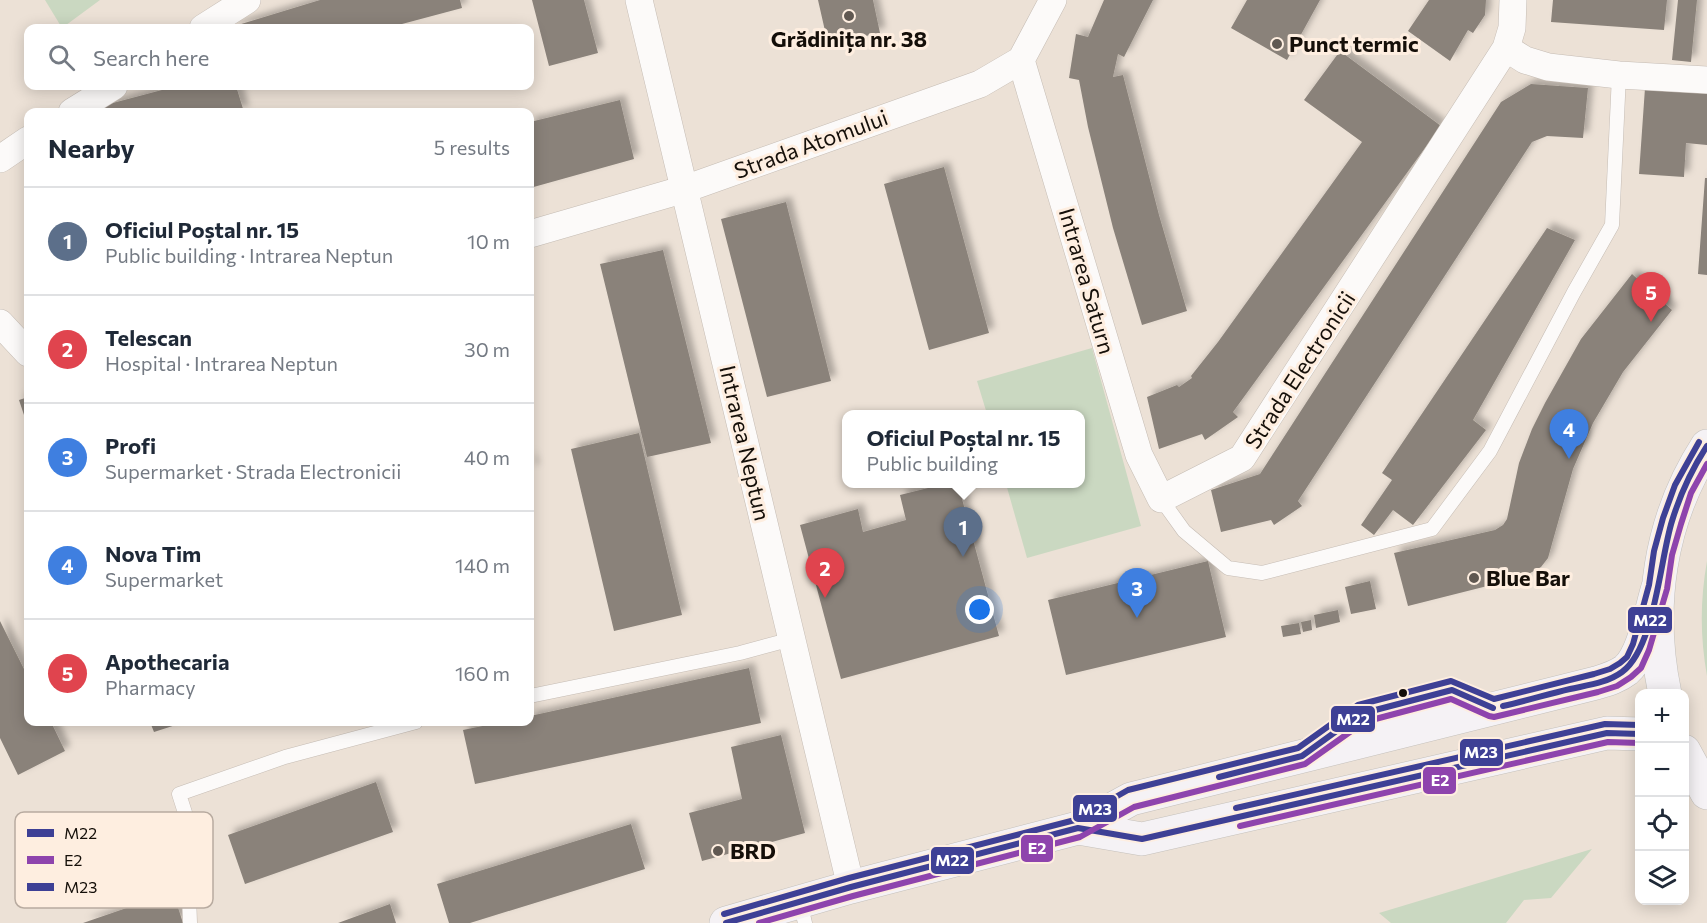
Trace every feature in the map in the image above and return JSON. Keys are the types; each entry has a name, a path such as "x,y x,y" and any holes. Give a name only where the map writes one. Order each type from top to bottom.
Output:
{"main road":[{"path":"1664,689 1658,657 1656,622 1663,553 1683,489 1707,446"},
{"path":"726,923 803,912 851,887 1078,828 1131,798 1614,677 1634,662 1641,647 1658,587"},
{"path":"1078,828 1142,839 1607,734 1635,734"},
{"path":"1689,761 1707,794"}],"street":[{"path":"209,24 247,0"},
{"name":"Intrarea Neptun","path":"639,0 851,887"},
{"path":"1022,60 1053,0"},
{"name":"Strada Electronicii","path":"1161,499 1242,458 1506,48 1512,28 1514,0"},
{"path":"1506,48 1526,60 1548,67 1619,75 1707,80"},
{"name":"Strada Atomului","path":"534,233 684,189 980,84 1022,60"},
{"name":"Intrarea Saturn","path":"1022,60 1139,455 1161,499"},
{"path":"78,108 108,90"},
{"path":"0,159 24,143"},
{"path":"0,323 24,350"}],"lane":[{"path":"1161,499 1184,531 1228,568 1262,573 1432,529 1490,451 1612,225 1619,75"},
{"path":"534,695 740,653 792,639"},
{"path":"185,812 179,794 285,757 401,726"},
{"path":"189,908 190,923"}],"green space":[{"path":"45,0 100,0 67,24 60,24"},
{"path":"1092,348 1141,526 1027,558 1007,488 1085,488 1085,410 986,410 977,381"},
{"path":"1707,561 1707,676 1702,618"},
{"path":"1592,849 1551,898 1524,900 1506,923 1391,923 1379,913"}],"building":[{"path":"320,0 460,0 462,8 402,24 241,24"},
{"path":"532,0 584,0 598,53 549,66"},
{"name":"Grădinița nr. 38","path":"818,0 873,0 880,33 828,44"},
{"path":"1104,0 1153,0 1124,57 1118,54 1113,77 1123,75 1159,215 1187,311 1142,325 1113,228 1079,80 1069,78 1076,34 1088,37"},
{"name":"Punct termic","path":"1247,0 1320,0 1287,60 1231,28"},
{"path":"1429,0 1486,0 1485,15 1473,33 1468,30 1450,61 1408,31"},
{"path":"1553,0 1667,0 1664,30 1551,22"},
{"path":"1678,0 1697,0 1691,62 1672,60"},
{"path":"1340,51 1441,126 1233,412 1238,417 1205,440 1202,434 1159,449 1147,397 1177,385 1179,387 1192,378 1191,376 1362,142 1304,100"},
{"path":"1531,84 1588,88 1583,138 1547,136 1532,142 1298,501 1302,506 1274,525 1271,520 1221,532 1211,490 1260,474 1501,102"},
{"path":"1645,88 1707,92 1707,145 1686,143 1684,177 1639,174"},
{"path":"162,90 237,90 243,108 94,108"},
{"path":"620,100 634,159 534,187 534,121"},
{"path":"944,167 989,333 929,350 884,184"},
{"path":"1705,178 1707,178 1707,275 1698,274"},
{"path":"786,202 831,381 767,397 721,219"},
{"path":"1547,228 1575,240 1473,420 1486,430 1413,525 1393,510 1374,535 1361,525 1392,480 1382,473"},
{"path":"663,250 711,443 647,457 600,264"},
{"path":"1632,274 1672,310 1623,372 1593,423 1573,469 1548,558 1541,567 1523,577 1408,606 1394,553 1495,530 1503,525 1507,519 1519,463 1545,403 1581,339"},
{"path":"24,398 24,415 19,400"},
{"path":"639,433 682,615 614,631 571,449"},
{"path":"928,488 959,488 999,636 841,679 800,525 858,509 863,532 906,520 900,495"},
{"path":"1208,561 1226,637 1066,675 1048,600"},
{"path":"1370,581 1376,609 1351,614 1345,587"},
{"path":"1338,610 1340,622 1316,628 1314,615"},
{"path":"1311,620 1312,630 1303,632 1301,622"},
{"path":"0,621 24,669 24,726 53,726 65,751 18,775 0,738"},
{"path":"1299,623 1301,634 1283,637 1281,626"},
{"path":"749,668 761,723 475,784 463,730 482,726 534,726 534,715"},
{"path":"152,726 173,726 154,732"},
{"path":"781,735 805,833 702,861 689,813 742,799 731,747"},
{"path":"376,782 393,832 245,884 228,835"},
{"path":"631,824 645,869 470,923 449,923 437,884"},
{"path":"390,904 396,923 338,923"},
{"path":"127,908 178,908 183,923 83,923"}],"transit line":[{"name":"M23","path":"724,914 849,878 1075,820 1128,790 1298,748 1358,705 1451,681 1494,699 1610,669 1627,657 1633,644 1649,585 1654,551 1663,518 1675,485 1699,442"},
{"name":"M22","path":"1503,706 1604,681 1622,672 1633,660 1649,624 1675,511 1691,473 1707,446"},
{"name":"E2","path":"759,923 1080,837 1134,807 1305,764 1364,722 1451,699 1494,717 1617,686 1641,668 1649,650 1667,589 1672,555 1681,524 1691,493 1707,464"},
{"name":"M22","path":"1219,777 1302,756 1360,714 1452,690 1493,708"},
{"name":"M23","path":"1236,808 1605,724 1635,725"},
{"name":"M22","path":"726,923 851,887 1078,828 1142,839 1607,733 1635,734"},
{"name":"E2","path":"1240,826 1608,742 1635,743"}],"place":[{"name":"Grădinița nr. 38","path":"849,16"},
{"name":"Punct termic","path":"1277,44"},
{"name":"Apothecaria","path":"1651,322"},
{"name":"Nova Tim","path":"1569,459"},
{"name":"Oficiul Poștal nr. 15","path":"963,557"},
{"name":"Blue Bar","path":"1474,578"},
{"name":"Telescan","path":"825,598"},
{"name":"Profi","path":"1137,618"},
{"name":"BRD","path":"718,851"}]}
